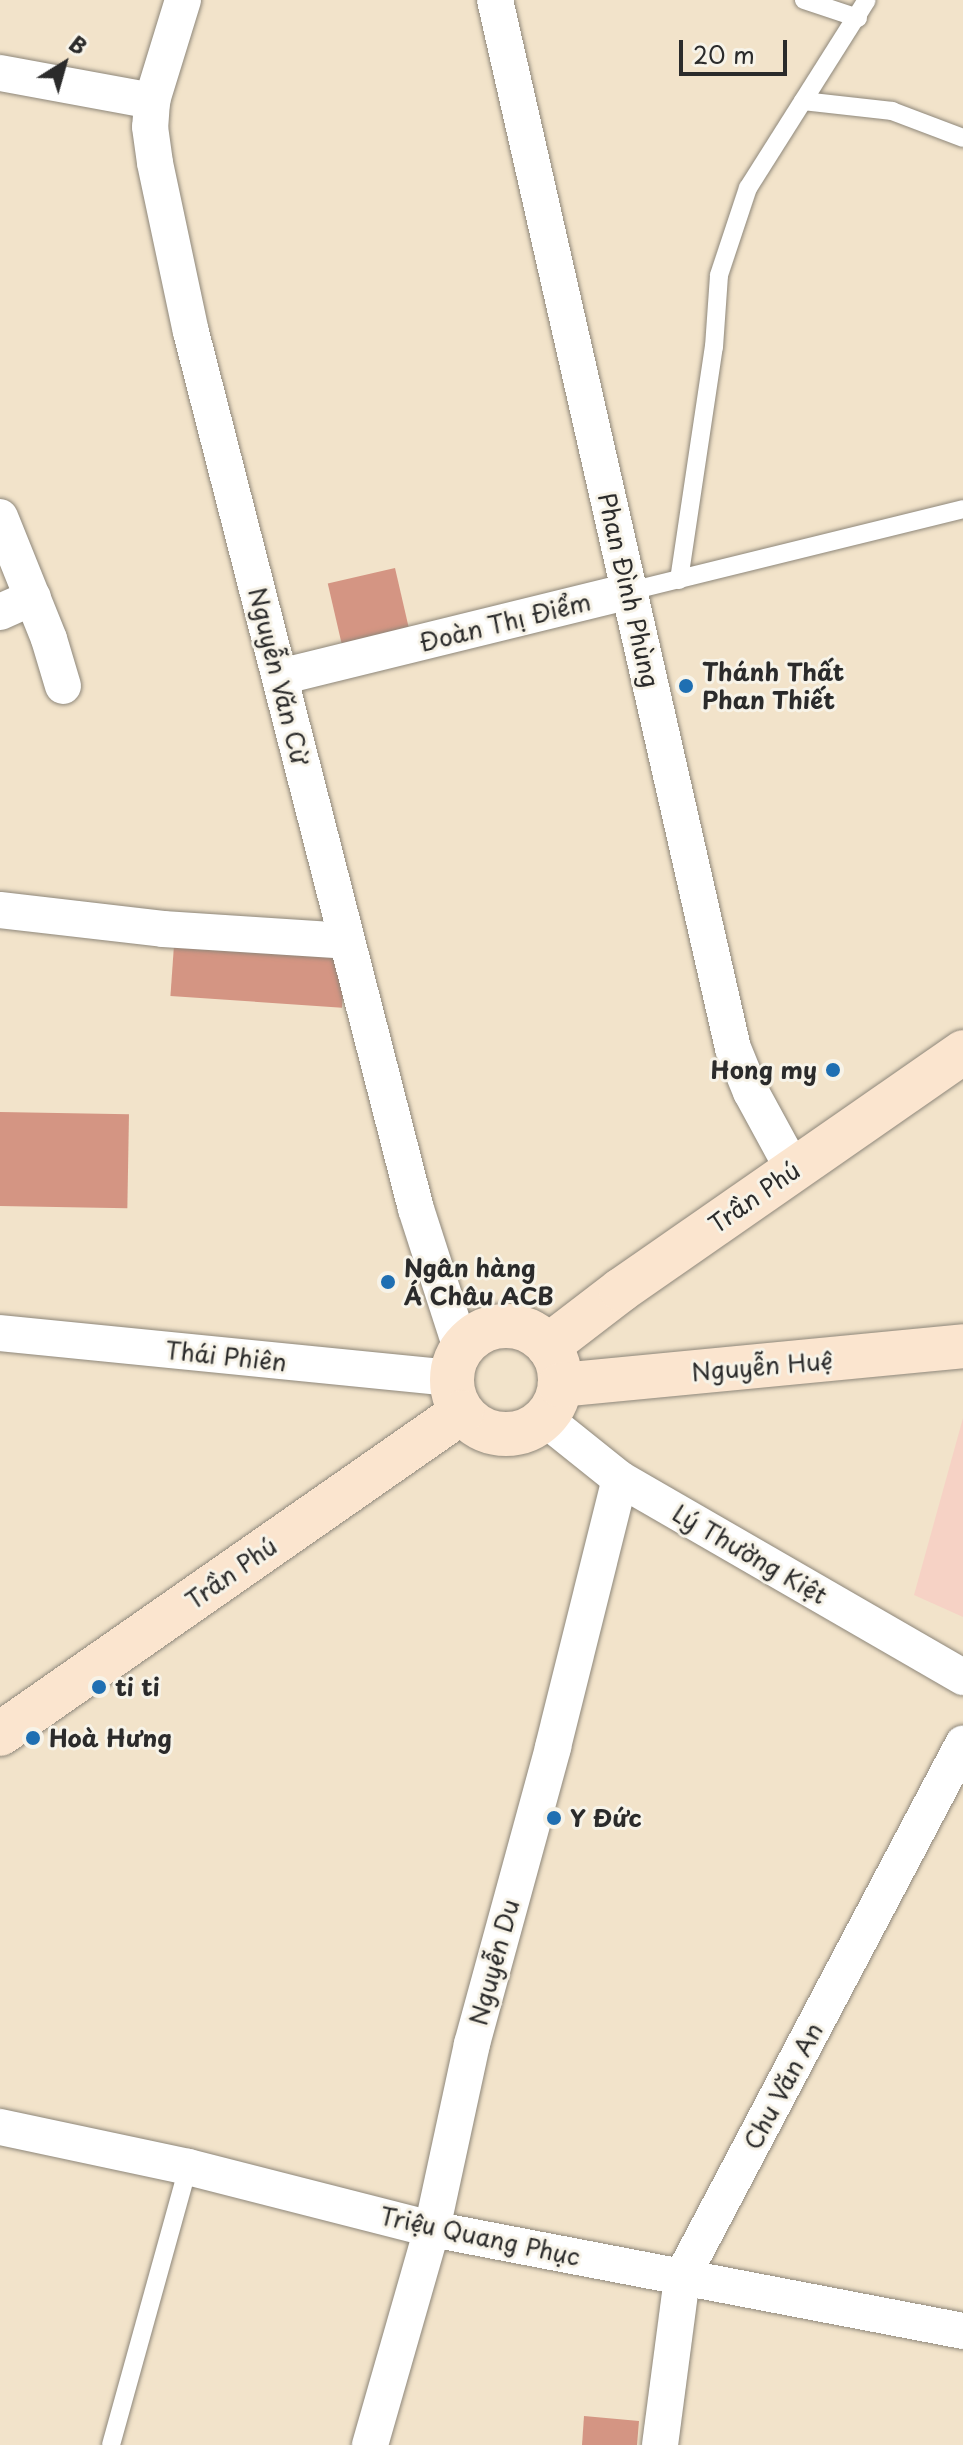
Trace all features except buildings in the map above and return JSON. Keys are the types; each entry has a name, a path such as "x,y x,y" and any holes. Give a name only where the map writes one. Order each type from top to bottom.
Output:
{"main road":[{"name":"Trần Phú","path":"551,1383 793,1169 963,1052"},
{"path":"504,1326 536,1335 551,1383 529,1430 511,1435 493,1433 475,1425 458,1379 473,1336 504,1326"},
{"name":"Nguyễn Huệ","path":"551,1383 963,1346"},
{"name":"Trần Phú","path":"0,1734 458,1379"}],"street":[{"name":"Nguyễn Văn Cừ","path":"183,0 152,101 150,127 155,163 191,332 458,1379"},
{"name":"Phan Đình Phùng","path":"495,0 733,1048 751,1092 793,1169"},
{"path":"0,73 152,101"},
{"path":"0,517 33,597 63,686"},
{"name":"Đoàn Thị Điểm","path":"280,677 630,591"},
{"path":"0,612 33,597"},
{"path":"0,910 163,929 347,941"},
{"name":"Thái Phiên","path":"0,1333 458,1379"},
{"name":"Lý Thường Kiệt","path":"551,1383 620,1479 963,1677"},
{"name":"Nguyễn Du","path":"370,2445 432,2229 472,2044 553,1747 620,1479"},
{"name":"Chu Văn An","path":"660,2445 682,2277 963,1744"},
{"name":"Triệu Quang Phục","path":"0,2127 188,2167 432,2229 963,2331"}],"lane":[{"path":"804,0 858,18"},
{"path":"679,580 714,347 719,275 748,188 867,0"},
{"path":"803,101 892,111 963,138"},
{"name":"Đoàn Thị Điểm","path":"630,591 963,509"},
{"path":"111,2445 188,2167"}],"shaded area":[{"path":"963,1418 963,1617 914,1595"}],"place":[{"name":"Thánh Thất Phan Thiết","path":"686,686"},
{"name":"Hong my","path":"833,1070"},
{"name":"Ngân hàng Á Châu ACB","path":"388,1282"},
{"name":"ti ti","path":"99,1687"},
{"name":"Hoà Hưng","path":"33,1738"},
{"name":"Y Đức","path":"554,1818"}]}
